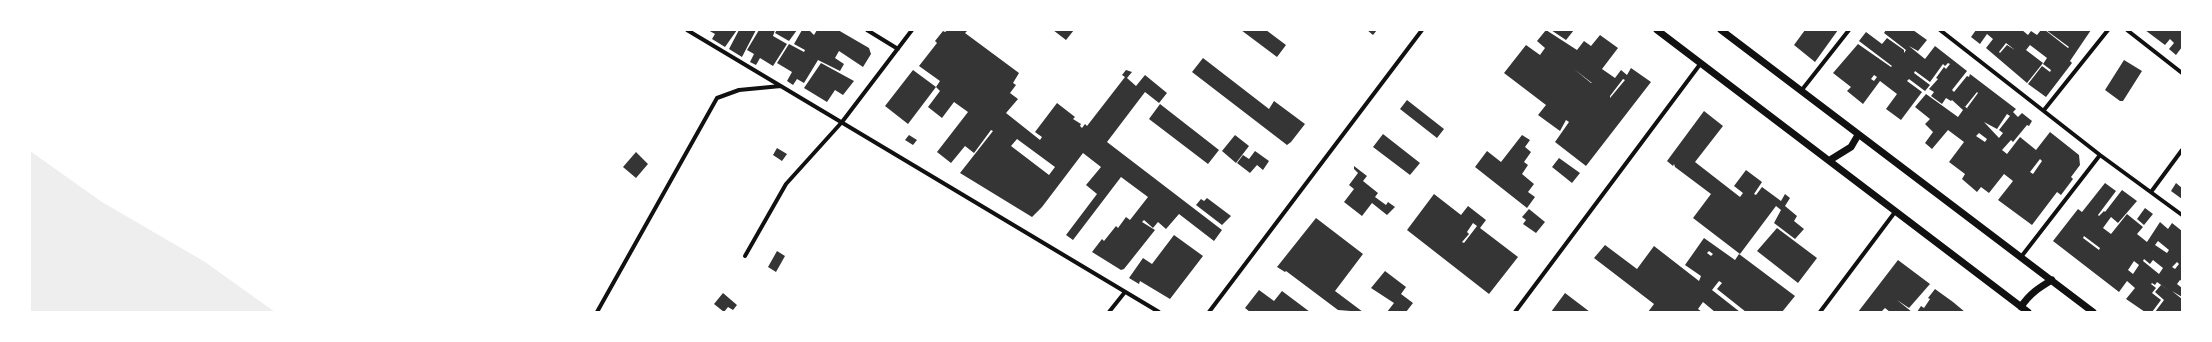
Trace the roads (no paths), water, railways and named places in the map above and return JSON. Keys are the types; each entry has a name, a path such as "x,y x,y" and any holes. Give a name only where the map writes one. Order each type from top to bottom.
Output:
{"street":[{"path":"687,30 1159,312"},
{"path":"867,30 898,49"},
{"path":"745,256 786,184 842,122 912,30"},
{"path":"1209,312 1422,30"},
{"path":"1657,30 2028,312"},
{"path":"1721,30 2093,312"},
{"path":"1801,91 1849,30"},
{"path":"1940,30 2100,155 2182,215"},
{"path":"2044,110 2108,30"},
{"path":"2127,30 2182,73"},
{"path":"1514,312 1701,63"},
{"path":"597,312 717,98 739,90 781,86"},
{"path":"1830,160 1851,147 1858,135"},
{"path":"2151,192 2182,150"},
{"path":"2021,257 2100,155"},
{"path":"1820,312 1895,212"},
{"path":"2021,307 2026,299 2038,288 2052,280"},
{"path":"1109,312 1125,292"}]}
